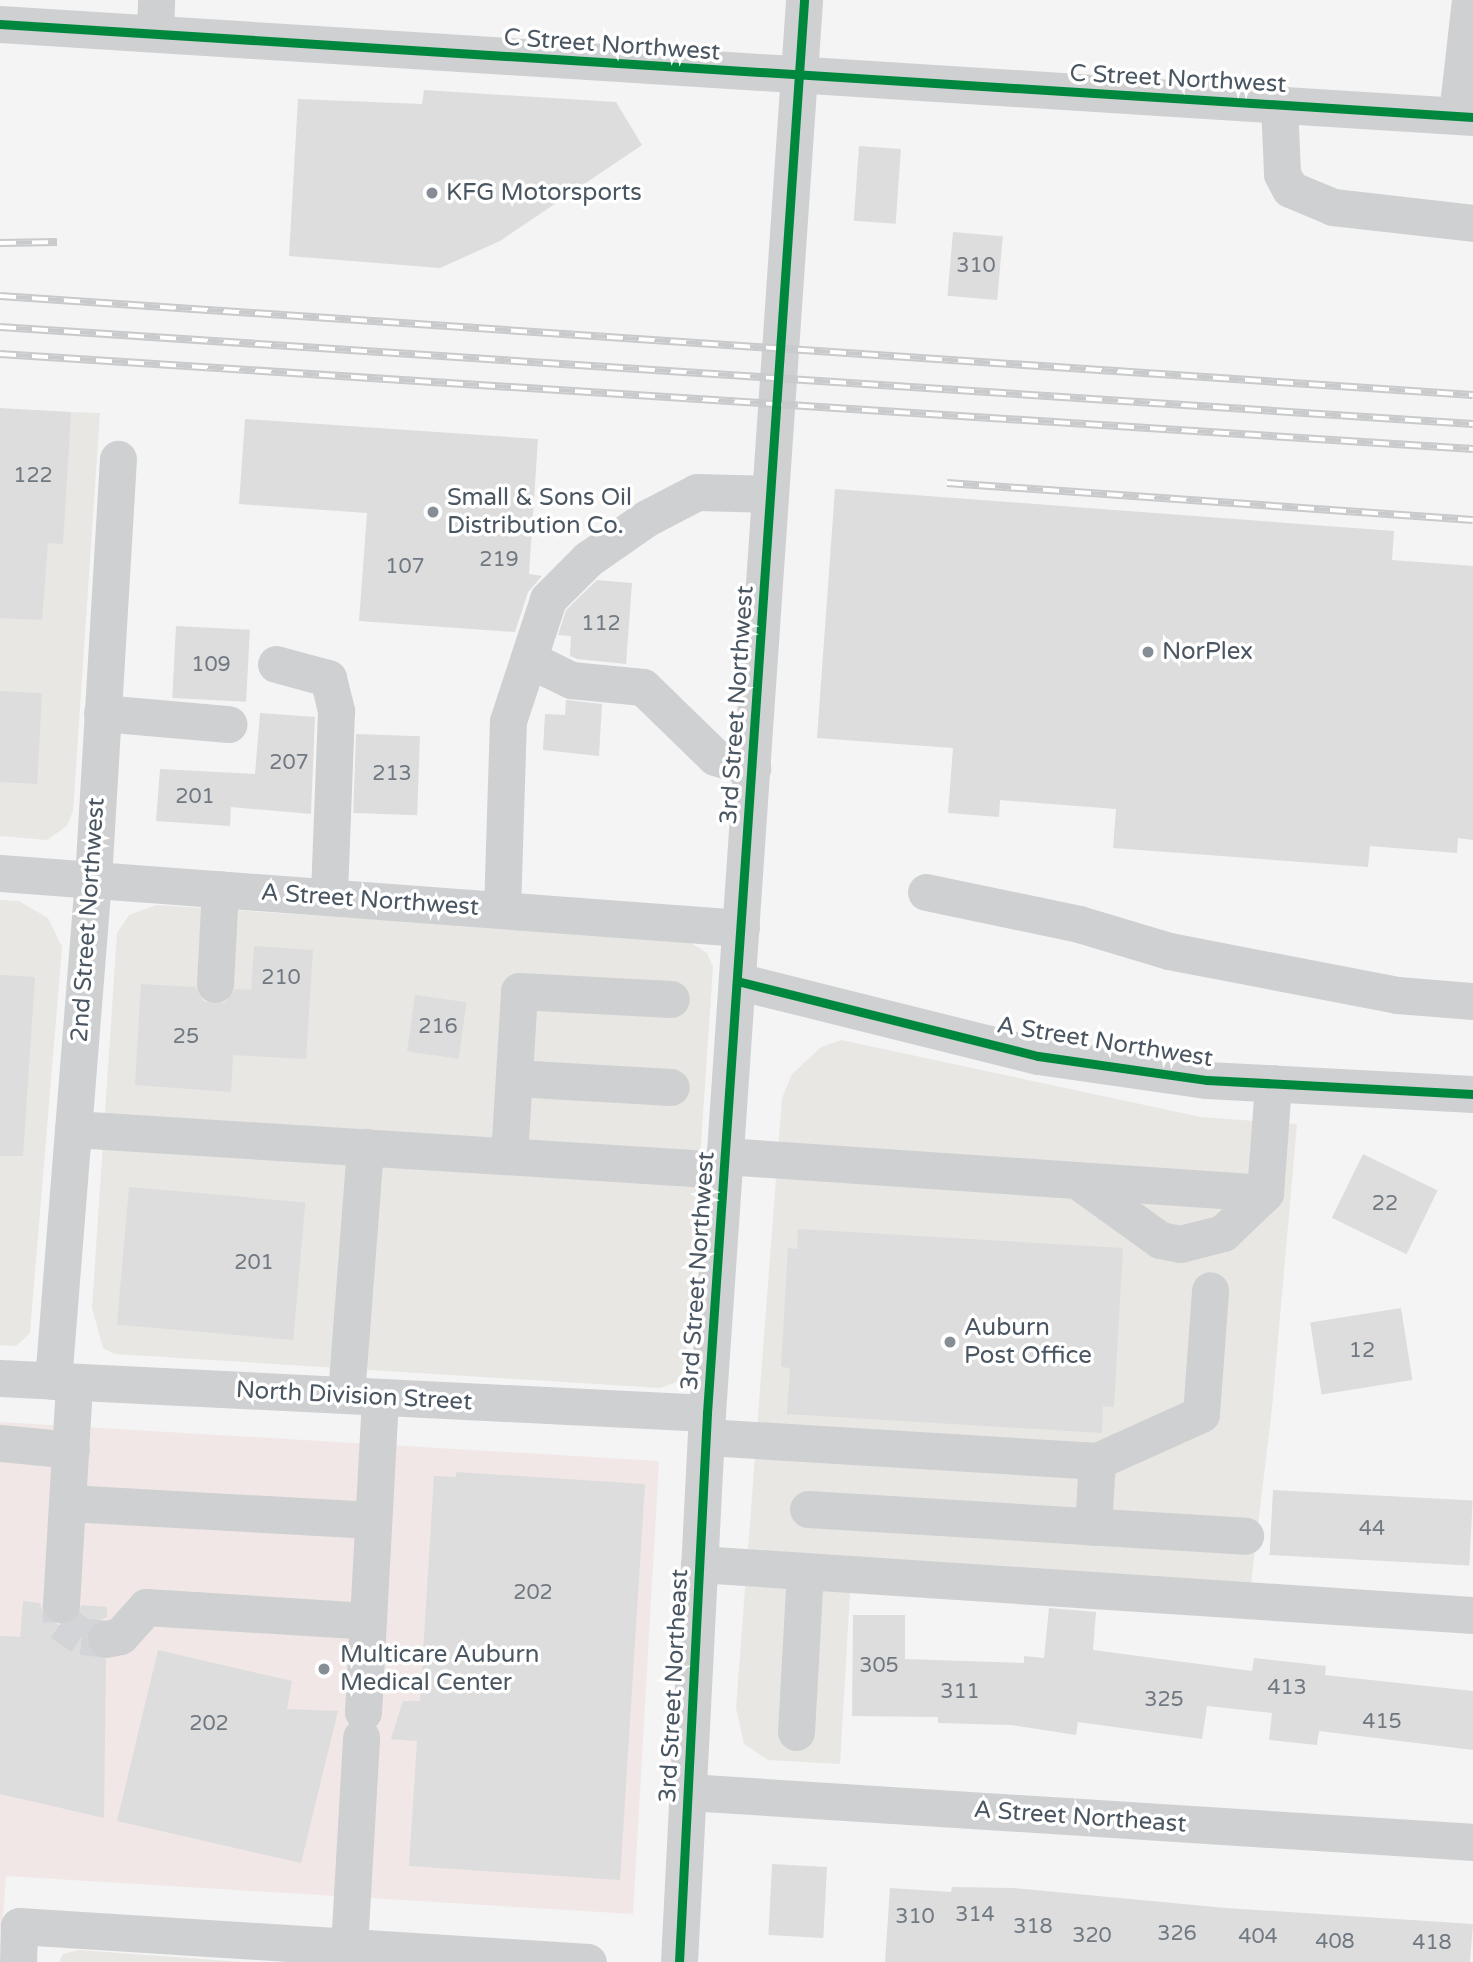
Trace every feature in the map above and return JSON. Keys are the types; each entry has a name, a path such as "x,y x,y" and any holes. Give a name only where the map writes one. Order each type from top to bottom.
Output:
{"street":[{"name":"3rd Street Northwest","path":"707,1425 804,0"},
{"path":"1465,116 1471,3"},
{"name":"C Street Northwest","path":"0,24 156,16 799,78 1465,116"},
{"path":"1279,104 1282,174 1290,190 1333,207 1473,223"},
{"name":"2nd Street Northwest","path":"61,1604 71,1450 63,1382 73,1129 93,879 118,459"},
{"path":"502,910 508,721 548,599 588,559 637,524 697,492 770,494"},
{"path":"530,660 571,680 643,687 715,757 752,768"},
{"path":"276,664 328,678 336,711 329,897"},
{"path":"102,713 229,724"},
{"name":"A Street Northwest","path":"0,873 741,928"},
{"path":"215,985 220,889"},
{"path":"926,891 1079,924 1169,951 1397,995 1473,1001"},
{"name":"A Street Northwest","path":"737,981 1038,1056 1207,1080 1473,1094"},
{"path":"509,1156 519,990 671,999"},
{"path":"514,1078 671,1087"},
{"path":"1077,1181 1160,1240 1180,1244 1223,1233 1265,1193 1273,1083"},
{"path":"73,1129 509,1156 725,1163 1265,1193"},
{"path":"349,1947 373,1520 363,1396 365,1147"},
{"path":"1093,1527 1097,1461 1201,1414 1210,1290"},
{"name":"North Division Street","path":"0,1378 363,1396 1097,1461"},
{"name":"3rd Street Northeast","path":"679,1962 707,1425"},
{"path":"0,1443 71,1450"},
{"path":"68,1503 373,1520"},
{"path":"808,1509 1245,1536"},
{"path":"699,1564 1473,1615"},
{"path":"796,1732 805,1571"},
{"path":"106,1639 127,1630 146,1607 367,1620"},
{"name":"A Street Northeast","path":"688,1792 1473,1842"},
{"path":"18,1962 19,1926 589,1962"}],"shaded area":[{"path":"0,410 100,413 73,811 67,826 47,840 0,836"},
{"path":"0,900 19,901 48,918 62,947 30,1333 16,1346 0,1345"},
{"path":"157,905 686,940 707,953 713,967 688,1337 685,1366 677,1382 660,1388 114,1354 103,1348 92,1308 117,933 129,915"},
{"path":"841,1040 1201,1117 1297,1124 1272,1408 1251,1584 852,1559 840,1764 768,1760 744,1744 736,1708 782,1098 792,1074 821,1047"},
{"name":"Multicare Auburn Medical Center","path":"0,1422 659,1461 633,1914 6,1876 0,1962"},
{"path":"79,1950 242,1962 59,1962 63,1954"}],"building":[{"name":"KFG Motorsports","path":"424,90 616,102 642,145 500,241 440,268 289,256 298,99 422,104"},
{"path":"859,146 901,149 896,224 854,221"},
{"path":"953,232 1003,236 997,300 947,296"},
{"path":"0,408 71,412 63,544 48,543 42,620 0,618"},
{"path":"245,419 538,439 529,574 542,576 528,592 515,632 359,621 367,513 239,504"},
{"name":"NorPlex","path":"835,489 1394,531 1392,560 1473,566 1473,840 1458,838 1457,853 1370,846 1368,867 1113,848 1116,809 1000,800 999,817 948,813 953,748 817,738"},
{"path":"597,580 632,583 626,664 577,659 570,656 571,636 558,635 566,610"},
{"path":"176,626 250,630 246,702 172,698"},
{"path":"0,691 42,693 37,784 0,782"},
{"path":"566,700 602,704 599,756 543,750 545,714 565,715"},
{"path":"260,713 315,717 311,814 231,807 230,826 156,821 160,769 255,774"},
{"path":"356,734 420,736 417,815 353,813"},
{"path":"254,946 313,950 306,1059 233,1055 231,1092 135,1085 141,984 195,987 204,1002 224,1003 235,989 251,990"},
{"path":"0,975 35,977 23,1156 0,1156"},
{"path":"415,995 466,1002 459,1059 407,1051"},
{"path":"1363,1154 1438,1190 1406,1254 1332,1218"},
{"path":"129,1187 305,1202 293,1340 117,1324"},
{"name":"Auburn Post Office","path":"798,1229 1123,1248 1114,1407 1103,1406 1102,1433 787,1414 790,1368 781,1367 788,1248 797,1249"},
{"path":"1401,1308 1412,1380 1322,1394 1310,1322"},
{"path":"456,1472 645,1484 620,1880 409,1866 417,1741 391,1739 403,1701 420,1701 434,1476 456,1477"},
{"path":"1273,1490 1473,1500 1469,1565 1270,1555"},
{"path":"23,1601 40,1603 43,1614 59,1625 71,1622 82,1605 107,1607 107,1617 91,1624 85,1643 91,1654 106,1659 104,1818 0,1794 0,1636 20,1637"},
{"path":"1049,1608 1096,1612 1093,1650 1252,1671 1254,1658 1326,1666 1325,1675 1473,1691 1473,1750 1319,1731 1317,1745 1269,1740 1272,1713 1207,1706 1202,1739 1078,1722 1076,1735 1011,1725 938,1723 938,1717 852,1716 853,1615 905,1615 905,1659 1024,1663 1024,1656 1044,1658"},
{"path":"158,1650 292,1681 287,1709 338,1711 301,1863 117,1821"},
{"path":"772,1864 827,1867 823,1938 768,1935"},
{"path":"952,1887 1012,1888 1226,1908 1473,1924 1470,1962 885,1962 890,1888 951,1892"}],"tunnel":[{"path":"61,1604 61,1622 82,1636 106,1639"}],"railway":[{"path":"0,243 57,242"},
{"path":"0,296 1473,395"},
{"path":"0,327 1473,424"},
{"path":"0,354 1473,449"},
{"path":"947,483 1473,520"}],"cycle path":[{"path":"679,1962 707,1413 804,0"},
{"path":"0,24 1473,117"},
{"path":"737,981 1038,1056 1207,1080 1473,1094"}],"place":[{"name":"KFG Motorsports","path":"432,193"},
{"name":"Small & Sons Oil Distribution Co.","path":"433,512"},
{"name":"NorPlex","path":"1148,652"},
{"name":"Auburn Post Office","path":"950,1342"},
{"name":"Multicare Auburn Medical Center","path":"324,1669"}]}
